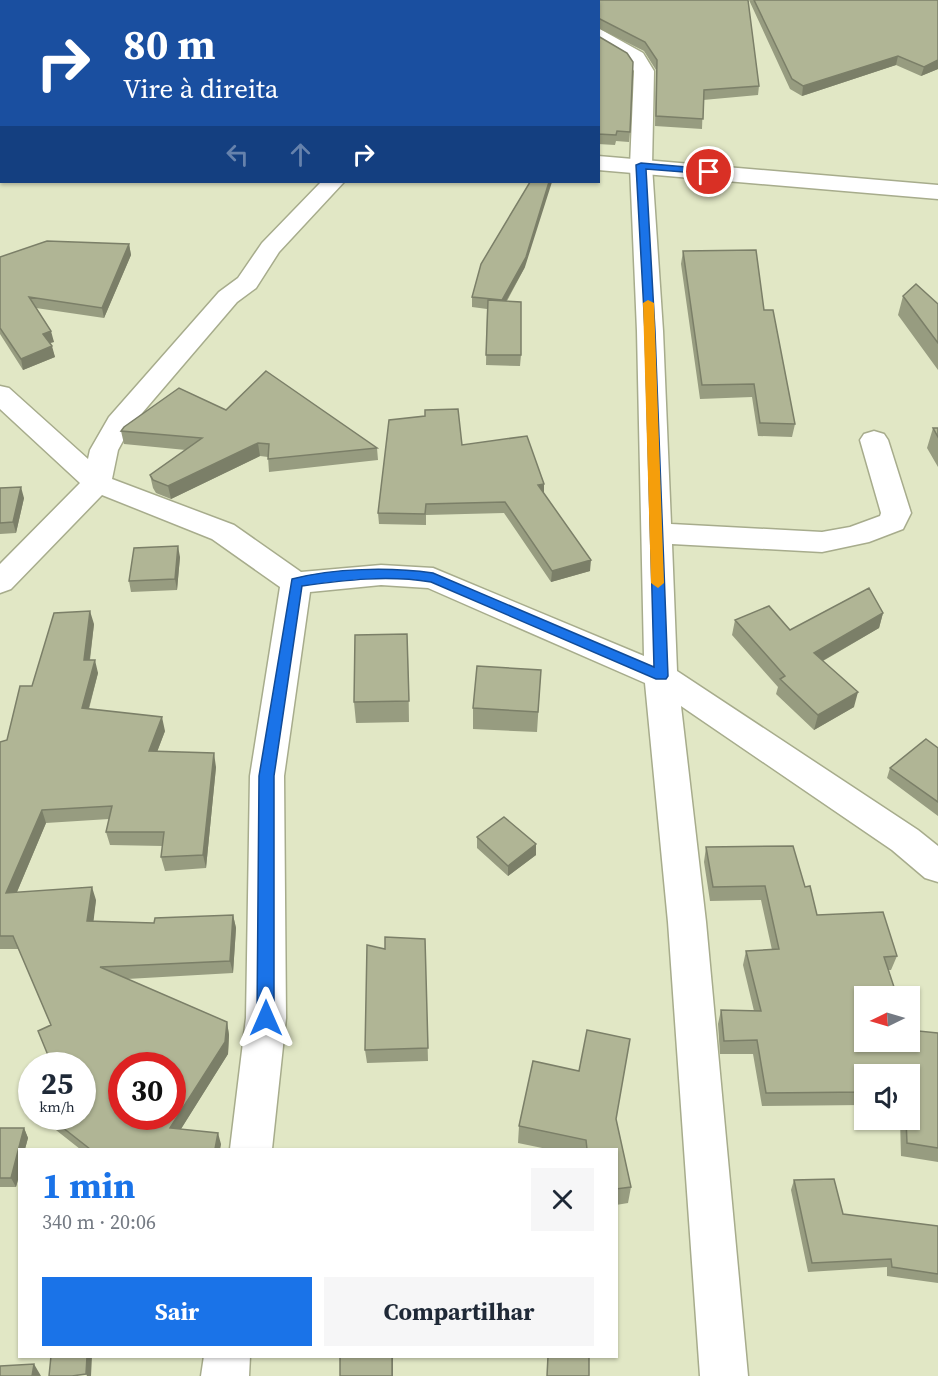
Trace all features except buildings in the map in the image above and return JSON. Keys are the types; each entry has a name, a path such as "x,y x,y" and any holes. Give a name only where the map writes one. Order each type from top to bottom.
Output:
{"street":[{"path":"600,34 636,57 644,71 641,165 650,331 661,676 687,922 724,1376"},
{"path":"600,163 938,192"},
{"path":"0,582 97,483 104,450 119,423 228,297 247,283 270,248 332,183"},
{"path":"0,394 97,483 223,532 296,582 369,573 403,573 433,578 661,676 904,840 938,867"},
{"path":"656,533 822,542 845,539 893,522 896,513 874,440"},
{"path":"251,1148 266,1018 267,776 296,582"},
{"path":"225,1376 227,1358"}],"slow traffic":[{"path":"648,303 658,583"}],"route":[{"path":"266,1018 267,776 296,582 369,573 403,573 433,578 661,676 650,331 641,165 709,172"}]}
